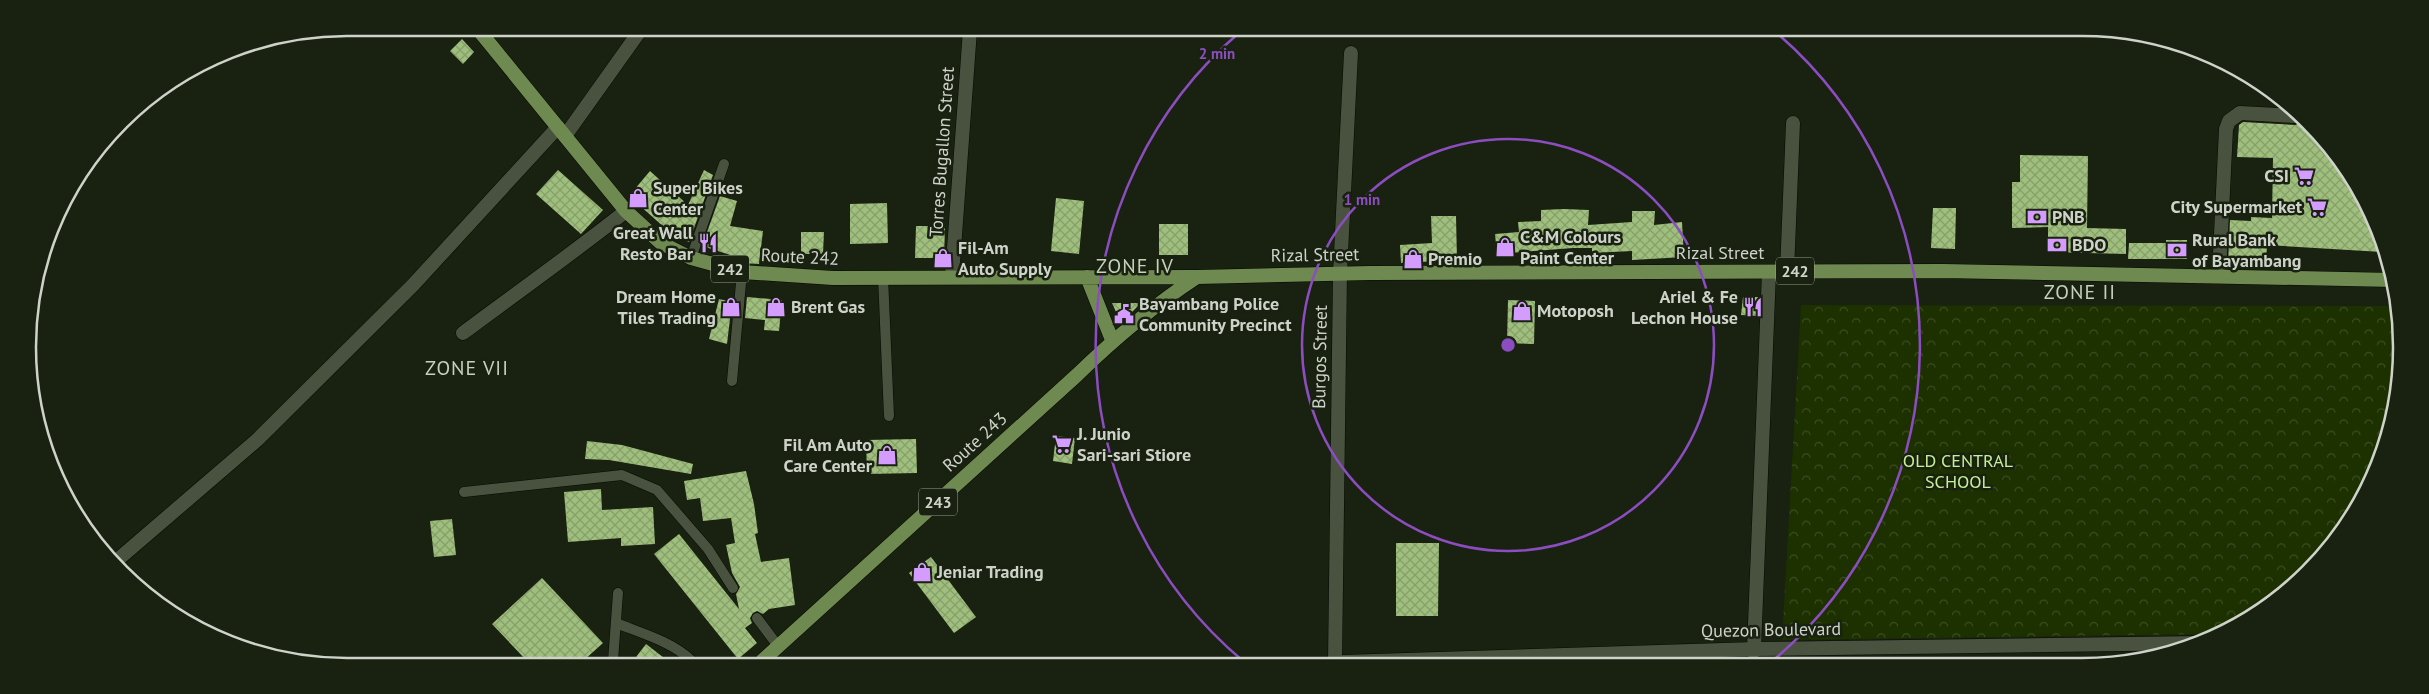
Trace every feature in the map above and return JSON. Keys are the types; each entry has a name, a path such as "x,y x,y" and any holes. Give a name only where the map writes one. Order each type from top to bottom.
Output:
{"main road":[{"name":"Route 242","path":"484,36 626,211 660,243 691,258 742,272 805,277 1197,277"},
{"name":"Rizal Street","path":"1197,277 1340,273 1933,271 2385,280"},
{"path":"1087,277 1112,340"},
{"name":"Route 243","path":"765,658 1077,375 1112,340 1155,305 1197,277"}],"street":[{"path":"119,559 257,440 413,285 562,131 636,36"},
{"name":"Torres Bugallon Street","path":"952,276 970,36"},
{"name":"Burgos Street","path":"1335,658 1340,273 1351,53"},
{"path":"2219,276 2226,129 2229,121 2240,112 2290,116"},
{"path":"1787,272 1794,123"},
{"path":"463,333 551,266 591,240 626,211"},
{"path":"1754,649 1769,272"},
{"name":"Quezon Boulevard","path":"1470,658 1754,649 2174,643"}],"lane":[{"path":"691,258 724,164"},
{"path":"732,381 740,313 742,272"},
{"path":"883,278 889,416"},
{"path":"464,492 622,475 657,490 708,549 733,588"},
{"path":"613,658 618,593"},
{"path":"757,618 778,646"},
{"path":"616,623 662,642 689,658"},
{"path":"1753,658 1754,649"}],"green space":[{"name":"OLD CENTRAL SCHOOL","path":"1801,305 2390,306 2393,347 2387,408 2376,447 2361,484 2329,536 2302,567 2271,594 2219,626 2200,634 1782,640"}],"building":[{"path":"462,39 474,52 463,64 450,51"},
{"name":"City Supermarket","path":"2243,122 2299,124 2316,142 2340,174 2361,210 2377,252 2267,245 2266,263 2228,265 2230,220 2251,221 2251,217 2272,218 2273,158 2237,157 2239,125"},
{"path":"2020,155 2088,156 2087,228 2126,229 2126,254 2048,252 2048,227 2012,228 2012,182 2020,182"},
{"path":"558,170 603,210 581,234 536,194"},
{"path":"704,170 713,175 689,242 674,236 629,196 650,171 688,205"},
{"path":"720,196 737,201 730,226 763,231 759,264 742,263 743,259 702,246"},
{"path":"1056,198 1084,201 1079,254 1051,251"},
{"path":"887,203 888,243 850,244 850,204"},
{"path":"1933,208 1956,208 1955,249 1931,248"},
{"path":"1541,210 1589,210 1588,225 1632,222 1632,211 1655,211 1654,225 1682,222 1684,257 1632,260 1632,251 1592,253 1592,248 1497,254 1495,234 1519,232 1518,222 1541,221"},
{"path":"1431,216 1456,216 1457,260 1401,263 1400,245 1432,243"},
{"path":"1159,224 1188,224 1188,255 1159,255"},
{"path":"916,226 945,226 944,258 915,258"},
{"path":"801,232 824,232 823,254 801,254"},
{"path":"2166,240 2187,240 2187,259 2128,259 2129,243 2166,243"},
{"path":"747,297 782,300 779,331 764,330 765,320 745,318"},
{"path":"1743,297 1759,297 1758,316 1741,315"},
{"path":"719,299 732,302 727,344 709,339"},
{"path":"1508,300 1535,301 1534,344 1507,343"},
{"name":"Bayambang Police Community Precinct","path":"1112,303 1141,303 1121,323"},
{"path":"1056,436 1075,438 1072,464 1053,461"},
{"path":"916,439 917,473 867,474 866,440"},
{"path":"587,441 622,445 693,464 691,474 609,460 585,459"},
{"path":"746,471 754,504 758,533 755,534 761,562 789,558 795,605 769,609 763,614 757,611 753,613 750,618 752,623 745,628 757,643 739,658 737,658 654,554 679,534 739,609 736,594 740,587 732,573 726,545 735,543 731,518 703,521 700,498 687,500 684,481"},
{"path":"601,489 602,510 653,507 655,544 621,546 621,538 568,542 564,492"},
{"path":"452,519 456,555 434,557 430,521"},
{"path":"1396,543 1439,543 1438,616 1396,616"},
{"path":"931,557 976,617 954,633 909,573"},
{"path":"542,578 603,643 586,658 524,658 492,624"},
{"path":"646,644 664,658 635,658"}],"place":[{"name":"CSI","path":"2304,176"},
{"name":"Super Bikes Center","path":"638,198"},
{"name":"City Supermarket","path":"2317,207"},
{"name":"PNB","path":"2037,217"},
{"name":"Great Wall Resto Bar","path":"708,243"},
{"name":"BDO","path":"2057,245"},
{"name":"C&M Colours Paint Center","path":"1505,247"},
{"name":"Rural Bank of Bayambang","path":"2177,250"},
{"name":"Fil-Am Auto Supply","path":"943,258"},
{"name":"Premio","path":"1413,259"},
{"name":"Dream Home Tiles Trading","path":"731,307"},
{"name":"Brent Gas","path":"776,307"},
{"name":"Ariel & Fe Lechon House","path":"1753,307"},
{"name":"Motoposh","path":"1522,311"},
{"name":"Bayambang Police Community Precinct","path":"1124,314"},
{"name":"J. Junio Sari-sari Stiore","path":"1062,444"},
{"name":"Fil Am Auto Care Center","path":"887,455"},
{"name":"Jeniar Trading","path":"922,572"}],"district":[{"name":"ZONE IV","path":"1135,266"},
{"name":"ZONE II","path":"2080,292"},
{"name":"ZONE VII","path":"467,368"}]}
